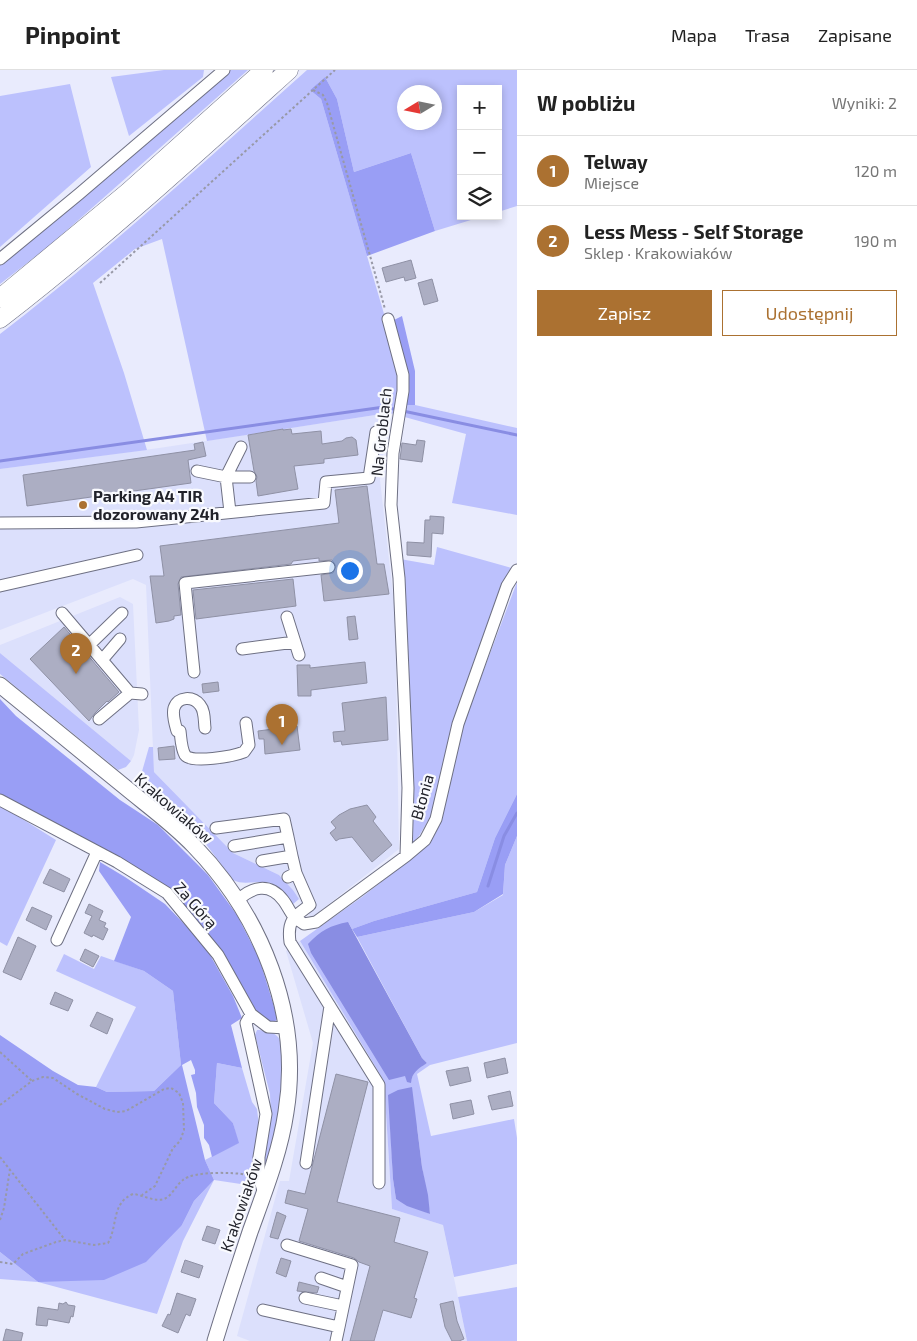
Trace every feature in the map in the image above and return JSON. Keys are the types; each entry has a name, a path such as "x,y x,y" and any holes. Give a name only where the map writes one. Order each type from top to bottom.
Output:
{"highway":[{"path":"0,298 128,192 264,70"},
{"path":"0,319 74,260 139,204 289,70"}],"main road":[{"name":"Krakowiaków","path":"0,685 181,832 209,862 238,900 270,964 278,988 289,1054 287,1110 280,1147 215,1341"}],"street":[{"path":"0,259 224,70"},
{"name":"Na Groblach","path":"388,319 403,375 404,391 393,452 391,505 400,578 408,788 406,856"},
{"path":"0,523 136,522 324,503 326,482 369,478 376,432"},
{"path":"230,512 226,477 241,447"},
{"path":"197,471 226,477 250,477"},
{"path":"0,586 137,555"},
{"path":"194,672 185,584 329,566"},
{"name":"Błonia","path":"294,917 304,924 316,922 425,840 436,819 458,724 508,586 517,570"},
{"path":"62,613 102,660 136,693 99,719"},
{"path":"90,645 122,613"},
{"path":"287,616 299,655"},
{"path":"102,660 120,639"},
{"path":"242,650 295,642"},
{"path":"205,728 204,715 200,704 190,698 185,698 176,703 174,708 184,754 196,760 244,752 250,744 246,722"},
{"name":"Za Górą","path":"0,800 117,862 167,893 218,955 250,1014 268,1027 286,1028"},
{"path":"216,828 284,814 292,856 292,875 310,905 294,917 290,923 290,942 379,1085 378,1184"},
{"path":"234,846 288,838"},
{"path":"58,940 97,852"},
{"path":"262,861 292,856"},
{"path":"238,900 247,892 265,888 272,890 284,900 294,917"},
{"path":"306,1163 330,1006"},
{"path":"250,1014 246,1023 266,1114 259,1158 259,1177 264,1194"},
{"path":"287,1245 352,1265 336,1341"},
{"path":"321,1278 347,1287"},
{"path":"305,1298 343,1306"},
{"path":"263,1310 339,1327"}],"path":[{"path":"100,283 334,70"},
{"path":"313,90 323,95 328,103 388,319"},
{"path":"0,1052 32,1081"},
{"path":"0,1105 32,1081 42,1077 53,1078 105,1109 117,1112 126,1110 171,1088 179,1094 183,1103 184,1130 180,1141 173,1148 155,1186 142,1195"},
{"path":"0,1157 66,1240"},
{"path":"0,1220 4,1208 10,1168"},
{"path":"0,1262 13,1264 23,1254 66,1240 84,1244 102,1245 108,1243 116,1214 126,1197 134,1194 154,1200 163,1200 188,1176 195,1174 242,1173 259,1177"}],"shaded area":[{"path":"164,70 204,70 203,77 129,136 111,77"},
{"path":"227,70 248,70 49,246 0,284 0,265 161,129"},
{"path":"307,70 517,70 517,206 502,211 502,85 457,85 457,220 471,220 435,231 411,153 354,172 337,99 325,77 310,90 321,99 399,365 396,414 388,413 207,441 162,239 135,249 93,283 124,373 147,450 0,469 0,334 79,271"},
{"path":"325,77 337,99 354,172 411,153 435,231 367,256 321,99 310,90"},
{"path":"70,84 91,167 0,247 0,96"},
{"path":"402,316 415,371 415,405 404,405 392,321"},
{"path":"404,405 415,405 517,428 517,515 452,503 466,434 401,416"},
{"path":"388,413 380,480 395,612 399,849 311,918 293,890 279,875 233,853 154,772 146,585 133,579 0,630 0,469 159,448"},
{"path":"437,547 515,569 432,814 419,836 411,845 400,559 434,565"},
{"path":"517,582 517,794 495,838 477,892 352,929 348,922 405,1076 412,1077 415,1070 427,1063 422,1058 357,937 474,912 503,895 505,865 517,836 517,1043 430,1065 417,1074 431,1136 514,1119 517,1138 517,1264 454,1277 443,1225 392,1209 384,1081 300,941 362,897 426,847 444,810 463,725","holes":["389,1095 417,1127 422,1167 430,1214 396,1199 393,1179"]},
{"path":"120,597 133,604 139,730 131,761 0,653 0,645"},
{"path":"0,653 131,761 126,767 118,770 0,674"},
{"path":"0,699 16,716 120,800 158,825 208,875 237,915 259,958 277,1019 273,1024 256,1015 165,888 0,794"},
{"path":"149,747 153,747 154,772 233,853 279,875 299,899 292,905 280,890 271,883 243,883 233,880 193,827 144,781 141,775"},
{"path":"517,794 517,836 505,865 503,894 474,912 357,937 352,929 477,892 495,838"},
{"path":"0,805 56,840 7,946 0,942"},
{"path":"100,862 165,904 209,953 233,996 242,1018 231,1025 242,1068 217,1063 214,1103 233,1123 239,1143 212,1157 209,1145 204,1138 204,1125 197,1107 196,1093 191,1075 195,1074 195,1070 191,1060 182,1065 205,1160 214,1180 194,1201 182,1225 146,1262 104,1280 38,1282 0,1252 0,1035 53,1071 78,1085 96,1087 107,1092 154,1091 181,1065 173,991 144,971 114,961 131,917 99,871"},
{"path":"348,922 422,1058 427,1063 414,1073 411,1083 407,1082 405,1076 389,1080 311,953 308,944 317,936 326,929"},
{"path":"300,941 384,1081 392,1209 443,1225 467,1341 250,1341 237,1336 280,1181 289,1181 313,1043 286,951"},
{"path":"64,954 94,969 101,956 144,971 173,991 181,1065 154,1091 107,1092 96,1087 136,1007 56,971"},
{"path":"257,1030 271,1033 278,1037 281,1044 283,1068 276,1132 266,1166 263,1169 262,1164 271,1119 270,1094 255,1035"},
{"path":"217,1063 242,1068 252,1102 257,1109 259,1126 254,1186 214,1180 205,1160 238,1143 233,1123 214,1103"},
{"path":"412,1087 430,1214 407,1206 396,1199 393,1179 388,1095 398,1090"},
{"path":"214,1180 183,1241 157,1314 38,1282 182,1225 194,1201"},
{"path":"0,1252 38,1282 0,1279"},
{"path":"517,1287 517,1341 467,1341 458,1297"}],"building":[{"path":"411,260 416,278 405,281 404,277 386,282 382,268"},
{"path":"432,279 438,301 424,305 418,283"},
{"path":"291,429 292,434 321,431 322,444 342,441 352,437 356,440 358,455 324,459 324,463 294,466 298,489 258,496 257,477 254,471 248,435"},
{"path":"417,440 425,441 422,462 400,459 402,443 416,445"},
{"path":"203,442 206,456 188,460 191,483 27,506 23,475 195,450 194,444"},
{"path":"367,486 377,564 384,564 389,594 324,601 321,575 333,573 336,566 332,560 319,561 319,558 293,561 291,564 181,577 178,584 181,615 174,616 174,619 169,621 156,623 150,576 164,576 160,546 339,523 335,490"},
{"path":"430,516 444,517 443,534 432,533 431,557 407,555 407,542 424,543 425,520 430,520"},
{"path":"293,579 296,606 196,619 193,590"},
{"path":"355,616 358,639 349,640 347,617"},
{"path":"64,627 119,692 107,701 89,721 30,659"},
{"path":"365,662 367,683 311,690 311,696 298,696 297,665 310,665 310,668"},
{"path":"218,682 219,691 203,693 202,684"},
{"path":"386,697 388,740 342,745 341,741 334,742 333,732 345,731 342,703"},
{"path":"297,726 300,750 265,754 264,739 259,739 258,731"},
{"path":"174,746 175,759 159,760 158,748"},
{"path":"367,805 376,817 373,821 392,845 372,862 352,837 336,841 330,833 336,828 331,822 339,815 350,809"},
{"path":"50,869 70,879 64,892 43,883"},
{"path":"89,904 103,911 99,920 106,923 104,927 108,929 103,940 84,933 92,916 85,913"},
{"path":"32,907 52,916 46,930 26,920"},
{"path":"18,937 36,946 21,980 3,972"},
{"path":"85,949 99,956 93,967 80,960"},
{"path":"55,992 73,1000 68,1011 50,1004"},
{"path":"97,1012 113,1019 107,1034 90,1026"},
{"path":"505,1058 508,1073 487,1078 484,1063"},
{"path":"468,1067 471,1081 450,1086 446,1071"},
{"path":"336,1074 368,1082 337,1202 400,1218 394,1242 428,1252 414,1298 417,1299 411,1318 383,1310 374,1341 350,1341 370,1266 354,1258 299,1241 308,1209 285,1203 288,1190 305,1194"},
{"path":"510,1091 513,1106 492,1110 488,1096"},
{"path":"471,1100 474,1114 453,1119 450,1104"},
{"path":"277,1212 286,1216 278,1239 270,1237"},
{"path":"207,1226 220,1230 215,1244 202,1240"},
{"path":"281,1258 291,1261 286,1277 276,1273"},
{"path":"185,1260 203,1266 199,1278 181,1272"},
{"path":"299,1282 319,1287 317,1293 297,1291"},
{"path":"177,1293 196,1299 190,1316 186,1314 178,1333 162,1326 168,1314 170,1315"},
{"path":"453,1301 457,1321 464,1339 459,1341 452,1341 445,1327 440,1304"},
{"path":"66,1302 68,1305 75,1306 73,1317 71,1316 69,1323 48,1319 47,1326 36,1325 38,1307 58,1310 59,1303 63,1304"},
{"path":"6,1329 23,1333 21,1341 3,1341"}],"waterway":[{"path":"0,461 384,407 517,435"},
{"path":"488,886 504,836 517,813"}],"place":[{"name":"Parking A4 TIR dozorowany 24h","path":"83,505"},
{"name":"Less Mess - Self Storage","path":"76,674"},
{"name":"Telway","path":"282,745"}]}
